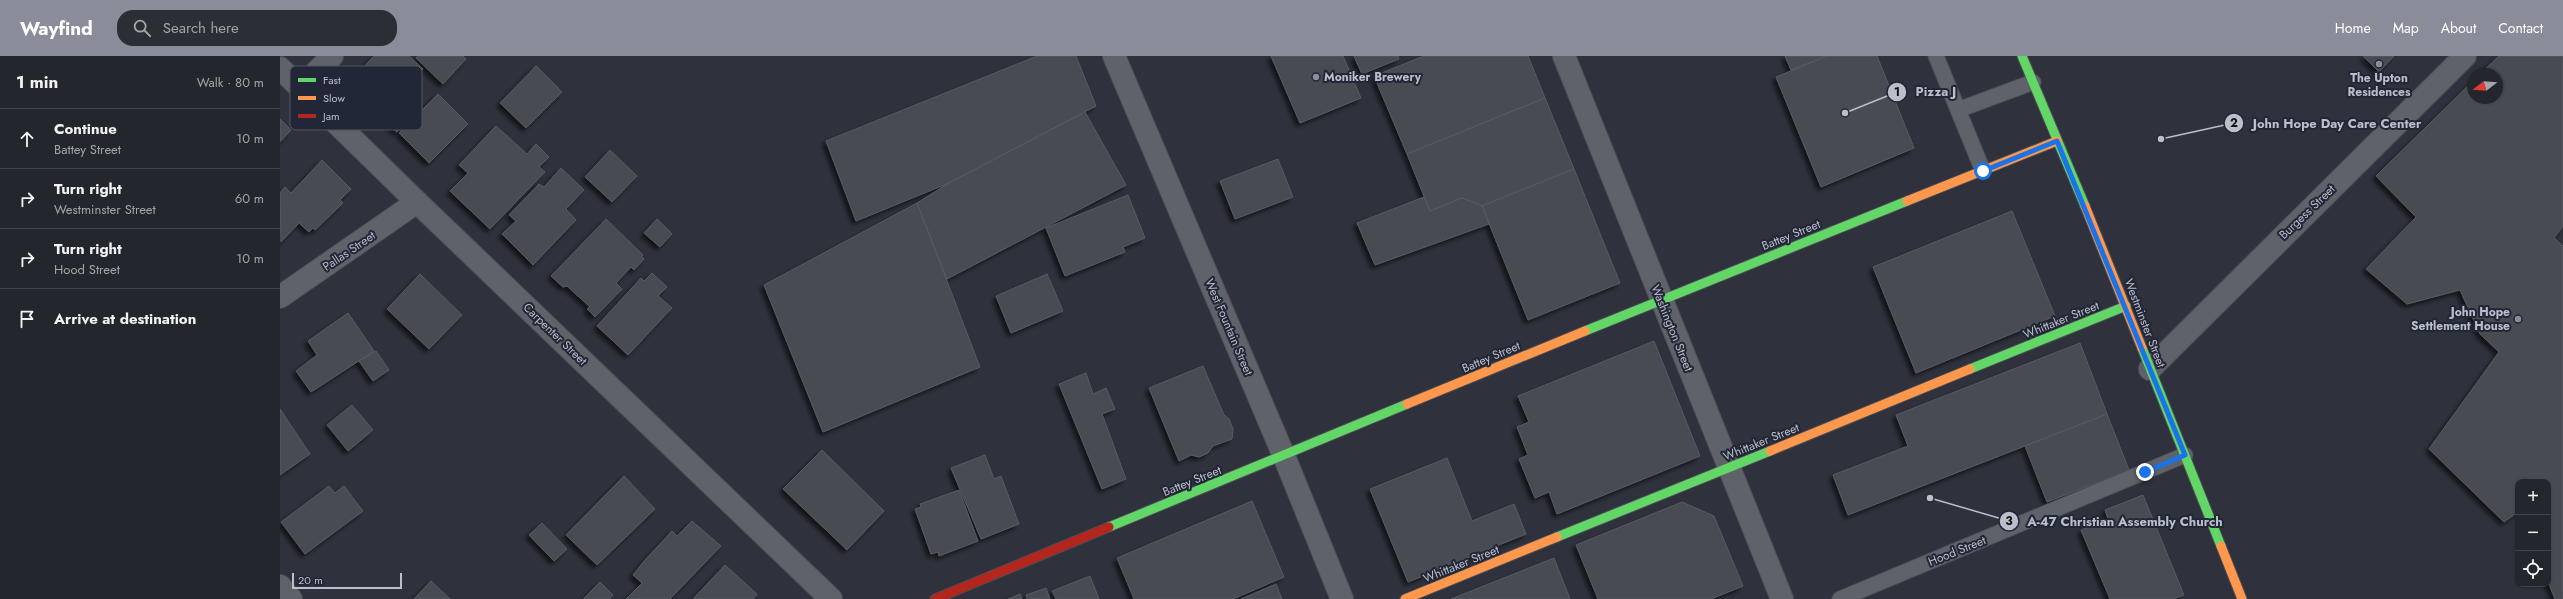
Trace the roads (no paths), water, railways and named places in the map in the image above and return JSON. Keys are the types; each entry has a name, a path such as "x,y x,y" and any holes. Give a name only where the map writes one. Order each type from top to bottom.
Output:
{"street":[{"path":"322,66 332,56"},
{"name":"West Fountain Street","path":"1114,56 1284,456 1342,599"},
{"name":"Washington Street","path":"1564,56 1660,300 1782,599"},
{"name":"Westminster Street","path":"2022,56 2126,306 2242,599"},
{"name":"Burgess Street","path":"2150,369 2465,56"},
{"name":"Carpenter Street","path":"280,68 290,78"},
{"name":"Carpenter Street","path":"344,130 831,599"},
{"name":"Battey Street","path":"935,599 1660,300 2057,141"},
{"name":"Pallas Street","path":"280,297 417,202"},
{"name":"Whittaker Street","path":"1406,599 1729,469 2126,306"},
{"path":"280,586 291,599"}],"lane":[{"path":"1936,56 1983,171"},
{"path":"1958,110 2033,82"},
{"name":"Hood Street","path":"1840,599 2185,455"}],"place":[{"name":"The Upton Residences","path":"2379,64"},
{"name":"Moniker Brewery","path":"1316,77"},
{"name":"Pizza J","path":"1845,113"},
{"name":"John Hope Day Care Center","path":"2161,139"},
{"name":"John Hope Settlement House","path":"2518,319"},
{"name":"A-47 Christian Assembly Church","path":"1930,498"}]}
